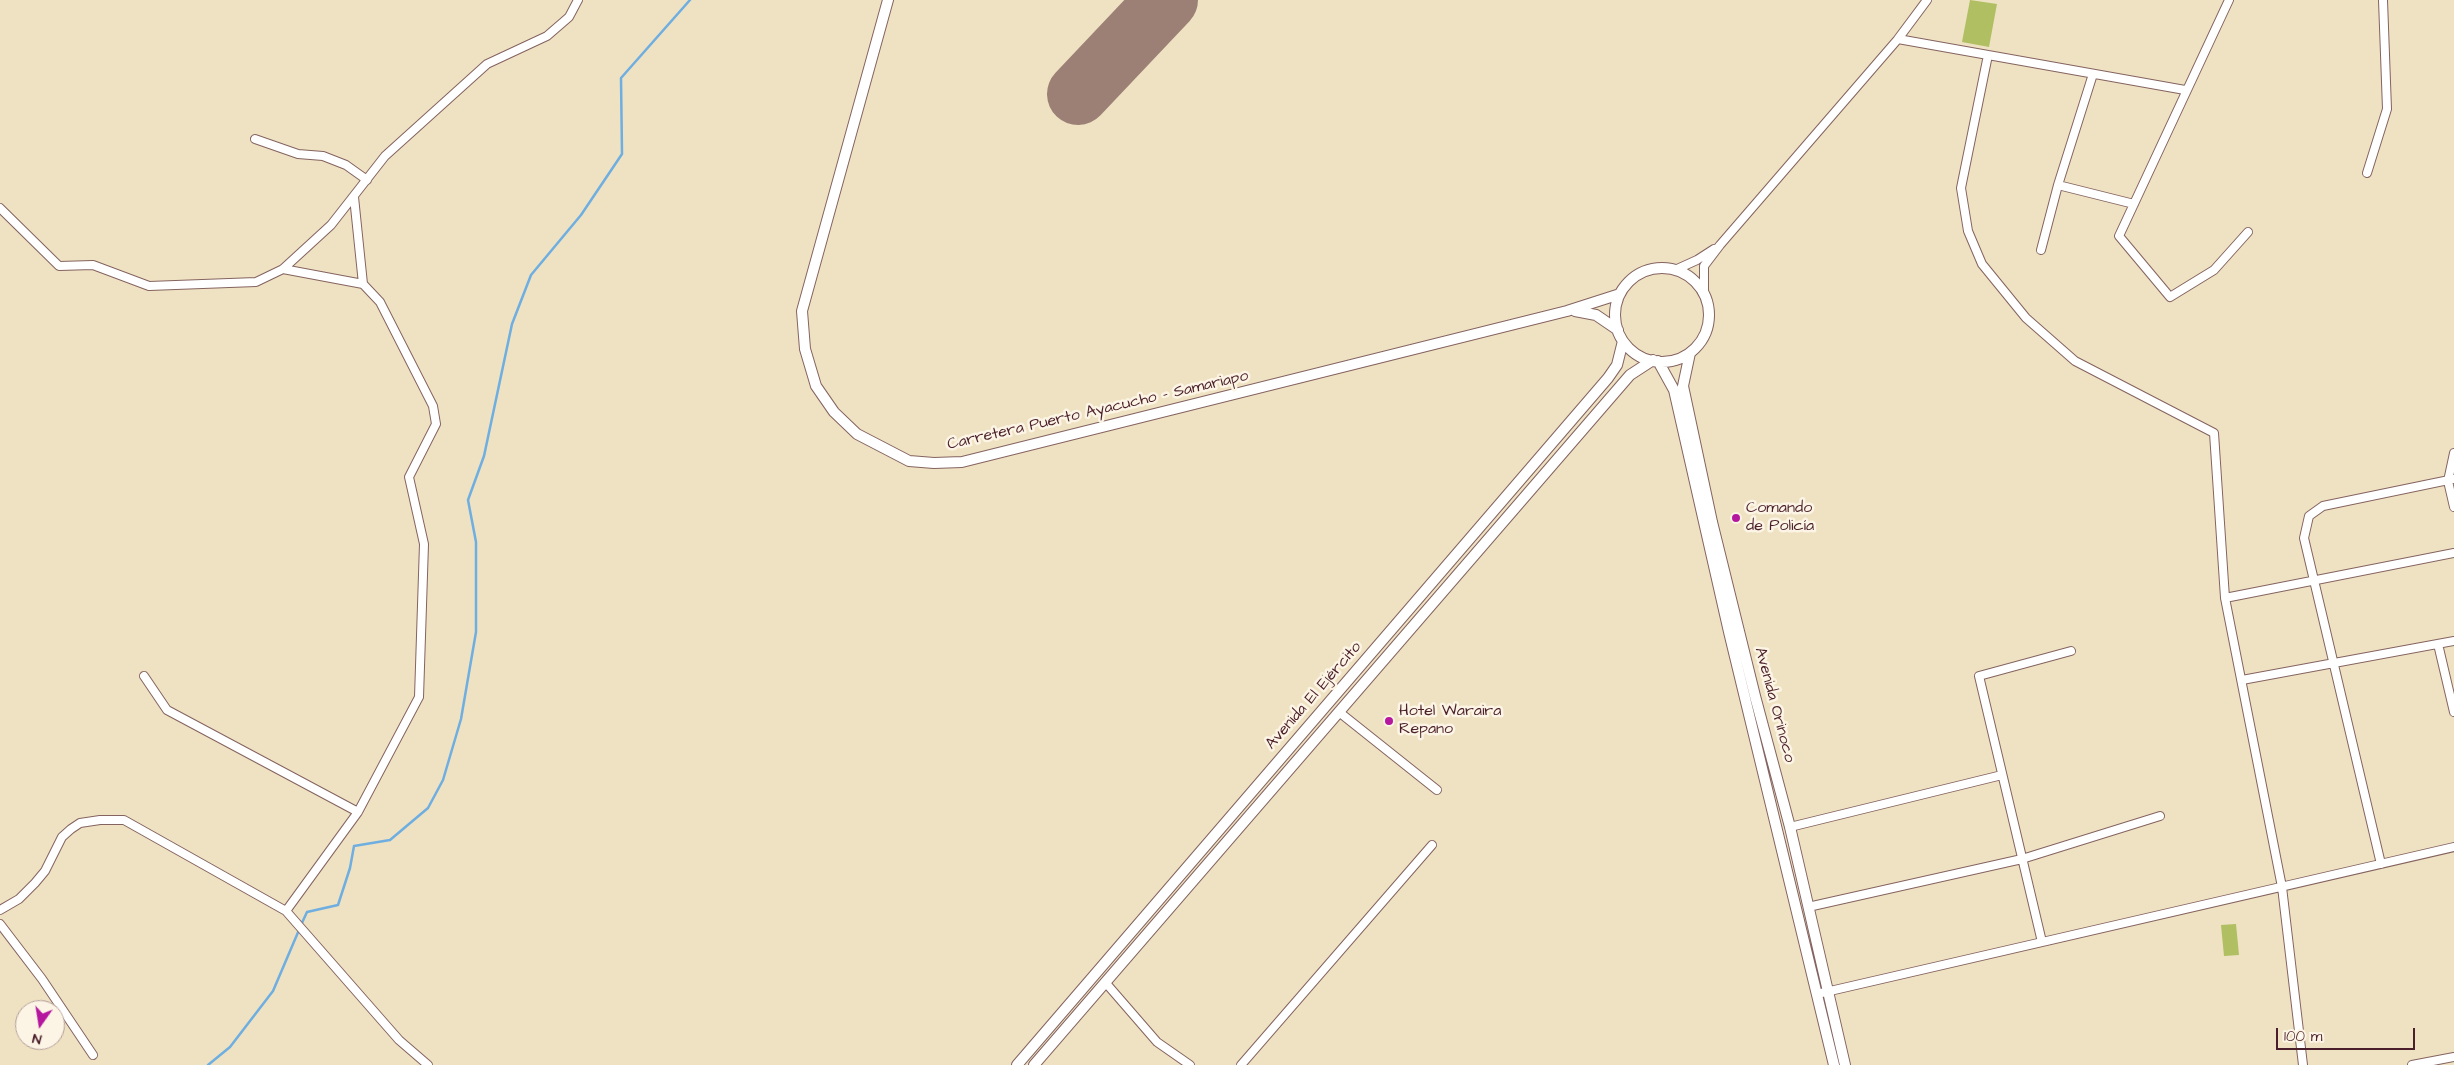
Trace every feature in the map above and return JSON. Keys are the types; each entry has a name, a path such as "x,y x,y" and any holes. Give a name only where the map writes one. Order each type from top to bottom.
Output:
{"street":[{"path":"0,208 59,266 93,265 149,286 256,282 283,269 332,225 385,156 487,64 547,36 569,17 578,0"},
{"name":"Carretera Puerto Ayacucho - Samariapo","path":"888,0 802,311 805,350 816,386 834,412 857,434 909,461 934,463 962,462 1567,311 1620,294"},
{"path":"1704,293 1692,278 1676,270 1653,269 1643,272 1633,278 1620,294 1616,312 1618,330 1623,341 1636,354 1656,361 1674,360 1690,353 1699,344 1708,325 1708,305 1704,293 1704,266 1898,38 1927,0"},
{"path":"2228,0 2119,236 2170,296 2214,270 2248,232"},
{"path":"2367,172 2387,109 2383,0"},
{"path":"1898,38 2185,90"},
{"path":"1988,55 1961,188 1968,231 1982,264 2020,310 2075,361 2214,434 2224,598 2242,680 2282,887 2303,1065"},
{"path":"2041,250 2058,185 2093,74"},
{"path":"255,139 298,154 323,156 346,165 367,180"},
{"path":"2058,185 2134,204"},
{"path":"354,197 363,284"},
{"path":"1676,270 1698,260 1720,245"},
{"path":"283,269 363,284 380,302 433,406 436,424 409,477 424,544 419,696 358,812 286,911"},
{"name":"Carretera Puerto Ayacucho - Samariapo","path":"1567,311 1588,312 1596,315 1618,330"},
{"name":"Avenida El Ejército","path":"1017,1065 1608,378 1617,366 1623,341"},
{"name":"Avenida Orinoco","path":"1690,353 1683,386 1712,522 1790,827 1808,907 1834,1065"},
{"name":"Avenida Orinoco","path":"1656,361 1674,390 1729,632 1822,993 1845,1065"},
{"name":"Avenida El Ejército","path":"1034,1065 1630,375 1656,361"},
{"path":"2454,453 2451,480 2454,507"},
{"path":"2381,864 2304,538 2309,516 2323,506 2451,480"},
{"path":"2224,598 2454,553"},
{"path":"2242,680 2454,641"},
{"path":"2438,644 2454,712"},
{"path":"2042,942 1979,676 2071,651"},
{"path":"144,676 167,710 358,812"},
{"path":"1339,712 1437,790"},
{"path":"1790,827 2002,775"},
{"path":"1808,907 2022,859 2160,816"},
{"path":"0,910 19,900 35,883 45,871 62,837 80,823 100,820 124,820 286,911 398,1040 428,1065"},
{"path":"1241,1065 1432,845"},
{"path":"1822,993 2454,847"},
{"path":"0,924 42,979 94,1055"},
{"path":"1105,982 1157,1042 1190,1065"},
{"path":"2412,1065 2454,1057"}],"green space":[{"path":"1970,0 1997,4 1989,47 1962,42"},
{"path":"2236,924 2239,955 2224,956 2221,925"}],"waterway":[{"path":"301,925 307,912 338,905 350,868 354,846 390,840 428,808 443,780 461,719 476,632 476,542 468,500 484,456 512,324 531,275 581,215 622,154 621,78 690,0"},
{"path":"208,1065 230,1047 273,991 299,930"}],"runway":[{"path":"1078,94 1167,0"}],"place":[{"name":"Comando de Policía","path":"1736,518"},
{"name":"Hotel Waraira Repano","path":"1389,721"}]}
